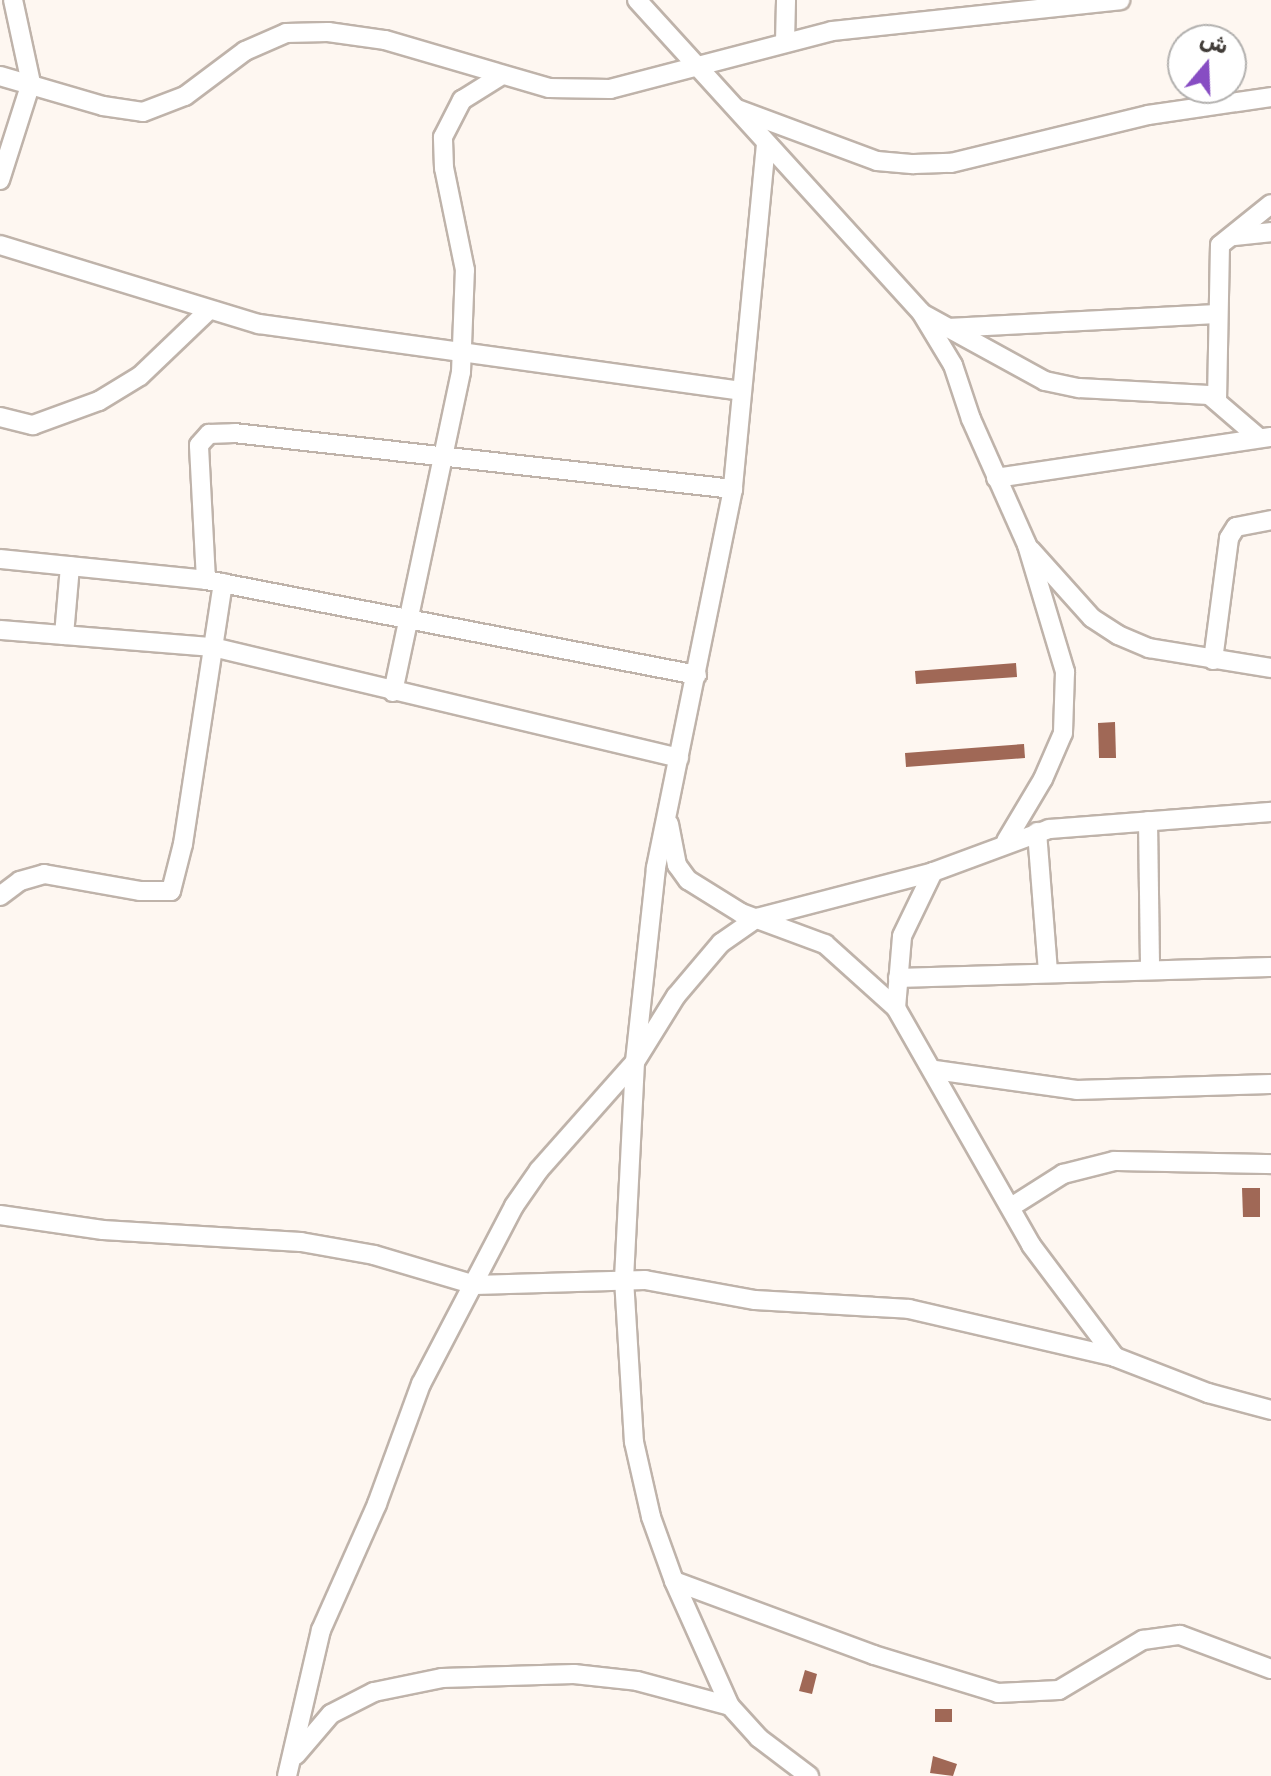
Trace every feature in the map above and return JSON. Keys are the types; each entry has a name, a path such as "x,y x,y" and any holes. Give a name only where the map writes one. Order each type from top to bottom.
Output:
{"street":[{"path":"0,180 31,83 13,0"},
{"path":"637,0 921,312 953,365 996,478 1027,545 1065,672 1063,733 1049,766 1006,841"},
{"path":"785,42 786,0"},
{"path":"0,76 103,106 143,112 185,96 245,51 272,39 286,33 328,32 385,40 549,88 610,89 699,70 785,42 832,31 1050,4 1120,0"},
{"path":"393,692 412,622 446,459 461,350 465,270 444,168 443,137 462,100 502,75"},
{"path":"734,108 877,161 914,164 951,163 1148,115 1271,97"},
{"path":"766,144 739,391 733,489 666,814 635,1062 624,1279 634,1442 651,1517 674,1581 730,1706 759,1738 804,1775"},
{"path":"1217,401 1216,258 1229,236 1271,204"},
{"path":"1229,236 1271,232"},
{"path":"0,245 207,312 335,337 461,350 739,391"},
{"path":"0,417 33,425 99,401 140,376 207,312"},
{"path":"921,312 1045,381 1079,388 1190,391 1217,401 1264,437"},
{"path":"947,328 1217,314"},
{"path":"0,896 20,881 44,874 140,891 171,891 213,647 214,582 199,445 209,434 234,433 733,489"},
{"path":"996,478 1264,437"},
{"path":"1213,660 1229,538 1236,527 1271,520"},
{"path":"1027,545 1092,618 1118,635 1149,648 1271,668"},
{"path":"0,559 214,582 697,675"},
{"path":"64,635 70,566"},
{"path":"0,630 213,647 679,758"},
{"path":"288,1772 321,1630 377,1504 421,1384 514,1206 539,1170 635,1062 676,996 721,943 757,918 933,872 1006,841 1037,832 1271,812"},
{"path":"666,814 677,865 688,880 757,918 825,944 896,1008 935,1070 1031,1245 1115,1357"},
{"path":"1148,821 1150,969"},
{"path":"1037,832 1048,971"},
{"path":"896,1008 902,936 933,872"},
{"path":"898,978 1048,971 1271,967"},
{"path":"935,1070 1077,1090 1271,1084"},
{"path":"1011,1207 1063,1174 1114,1161 1271,1164"},
{"path":"0,1215 103,1230 301,1242 374,1255 475,1285 624,1279 755,1300 909,1309 1115,1357 1208,1393 1271,1410"},
{"path":"674,1581 874,1655 998,1693 1059,1690 1143,1640 1180,1635 1271,1669"},
{"path":"288,1772 331,1714 374,1692 442,1678 574,1674 637,1681 730,1706"}],"building":[{"path":"1016,663 1017,677 916,684 915,671"},
{"path":"1115,722 1116,758 1099,758 1098,723"},
{"path":"1024,744 1025,758 906,767 905,753"},
{"path":"1242,1188 1260,1188 1260,1217 1243,1217"},
{"path":"805,1670 817,1674 812,1694 799,1691"},
{"path":"935,1709 952,1709 952,1722 935,1722"},
{"path":"933,1756 957,1764 953,1776 930,1773"}]}
